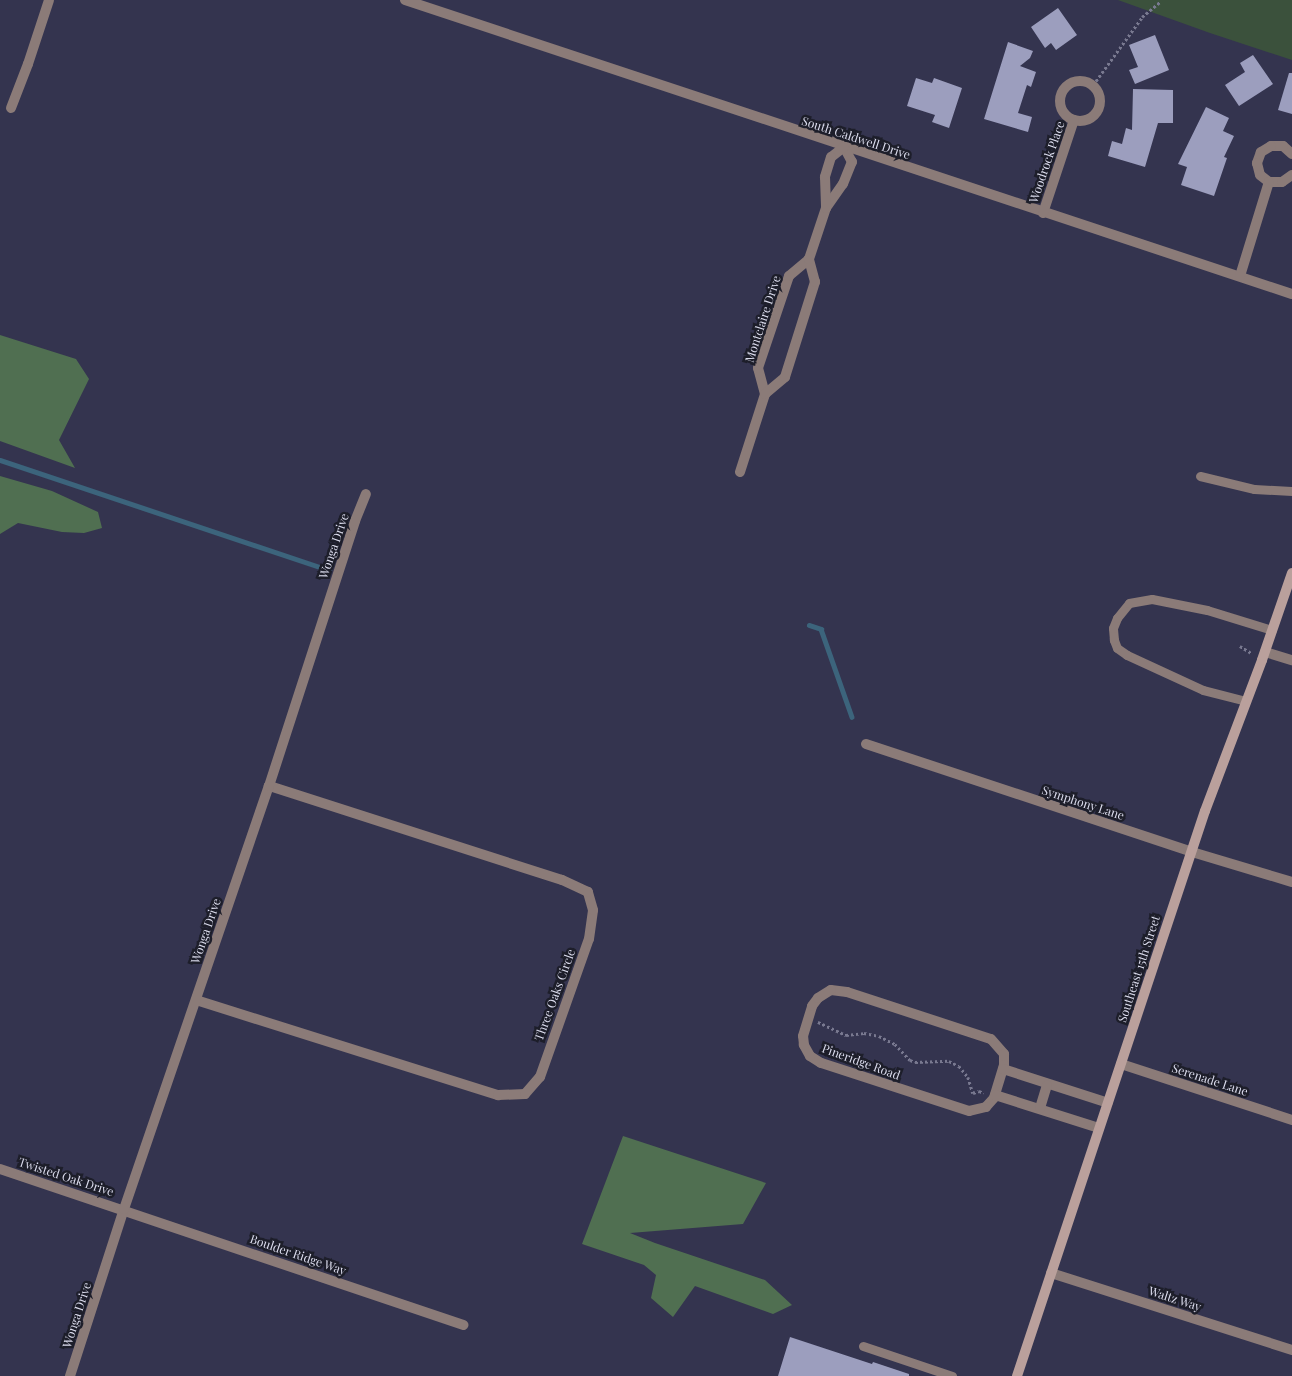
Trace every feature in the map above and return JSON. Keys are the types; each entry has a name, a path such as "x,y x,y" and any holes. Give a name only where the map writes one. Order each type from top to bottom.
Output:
{"main road":[{"name":"Southeast 15th Street","path":"1017,1376 1192,852 1292,573"}],"street":[{"path":"11,108 49,0"},
{"name":"South Caldwell Drive","path":"405,0 417,2 844,147 1292,294"},
{"name":"Woodrock Place","path":"1081,80 1093,85 1099,95 1096,113 1086,120 1074,120 1064,113 1060,101 1061,94 1068,84 1081,80"},
{"name":"Woodrock Place","path":"1043,213 1074,120"},
{"path":"1292,154 1283,146 1271,146 1261,152 1257,163 1264,179 1269,182 1282,182 1292,175"},
{"path":"740,472 766,394 785,376 791,358 815,282 809,259 826,208 843,184 852,162 844,147 831,157 825,177 826,208"},
{"path":"825,177 843,184"},
{"path":"1240,276 1269,182"},
{"name":"Montclaire Drive","path":"766,394 758,368 789,276 809,259"},
{"name":"Wonga Drive","path":"70,1376 124,1209 269,786 355,522 366,494"},
{"path":"1265,652 1292,660"},
{"name":"Symphony Lane","path":"866,744 1192,852 1292,882"},
{"name":"Three Oaks Circle","path":"196,1000 498,1095 525,1094 540,1077 588,939 593,910 588,892 562,880 269,786"},
{"name":"Pineridge Road","path":"831,990 847,992 991,1039 1004,1054 1003,1069 986,1107 969,1111 821,1064 810,1056 804,1045 803,1036 812,1006 818,998 831,990"},
{"name":"Serenade Lane","path":"1121,1064 1292,1120"},
{"path":"1003,1069 1108,1104"},
{"path":"1040,1108 1047,1085"},
{"path":"991,1095 1040,1108 1099,1128"},
{"name":"Twisted Oak Drive","path":"0,1168 124,1209"},
{"name":"Boulder Ridge Way","path":"124,1209 463,1325"},
{"name":"Waltz Way","path":"1051,1272 1292,1350"}],"lane":[{"path":"1200,476 1254,489 1292,491"},
{"path":"1246,702 1203,690 1127,655 1117,648 1113,628 1117,618 1129,603 1152,599 1207,610 1272,630"},
{"path":"863,1346 952,1376"}],"path":[{"path":"1093,85 1142,17 1160,2"},
{"path":"812,1020 846,1035 864,1033 879,1036 895,1044 910,1060 916,1062 949,1061 958,1066 968,1077 973,1093 978,1090 991,1095"}],"green space":[{"path":"1118,0 1292,0 1292,60 1210,33"},
{"path":"0,335 76,359 89,379 59,440 75,468 0,441"},
{"path":"0,476 52,491 98,512 102,528 84,533 62,532 18,523 0,534"},
{"path":"623,1136 766,1183 743,1224 630,1233 765,1280 792,1305 773,1314 695,1286 673,1317 651,1298 656,1275 644,1265 582,1244"}],"building":[{"path":"1058,8 1077,35 1056,50 1051,43 1045,48 1031,27"},
{"path":"1155,35 1169,70 1135,84 1129,70 1138,67 1129,45"},
{"path":"1008,42 1033,51 1030,58 1020,66 1036,72 1031,87 1027,85 1018,113 1032,117 1028,132 984,119"},
{"path":"1253,55 1273,84 1239,106 1225,85 1245,72 1240,63"},
{"path":"1289,73 1292,73 1292,114 1278,110"},
{"path":"916,78 932,83 934,78 962,88 949,128 932,122 935,115 907,106"},
{"path":"1133,89 1173,90 1173,123 1158,123 1145,167 1108,156 1112,141 1122,144 1126,128 1132,130"},
{"path":"1206,107 1229,118 1223,131 1234,136 1224,157 1227,158 1214,196 1181,185 1187,167 1178,164"},
{"path":"790,1337 872,1364 873,1362 909,1374 909,1376 778,1376"}],"waterway":[{"path":"0,460 329,570"},
{"path":"809,625 821,629 852,717"}]}
